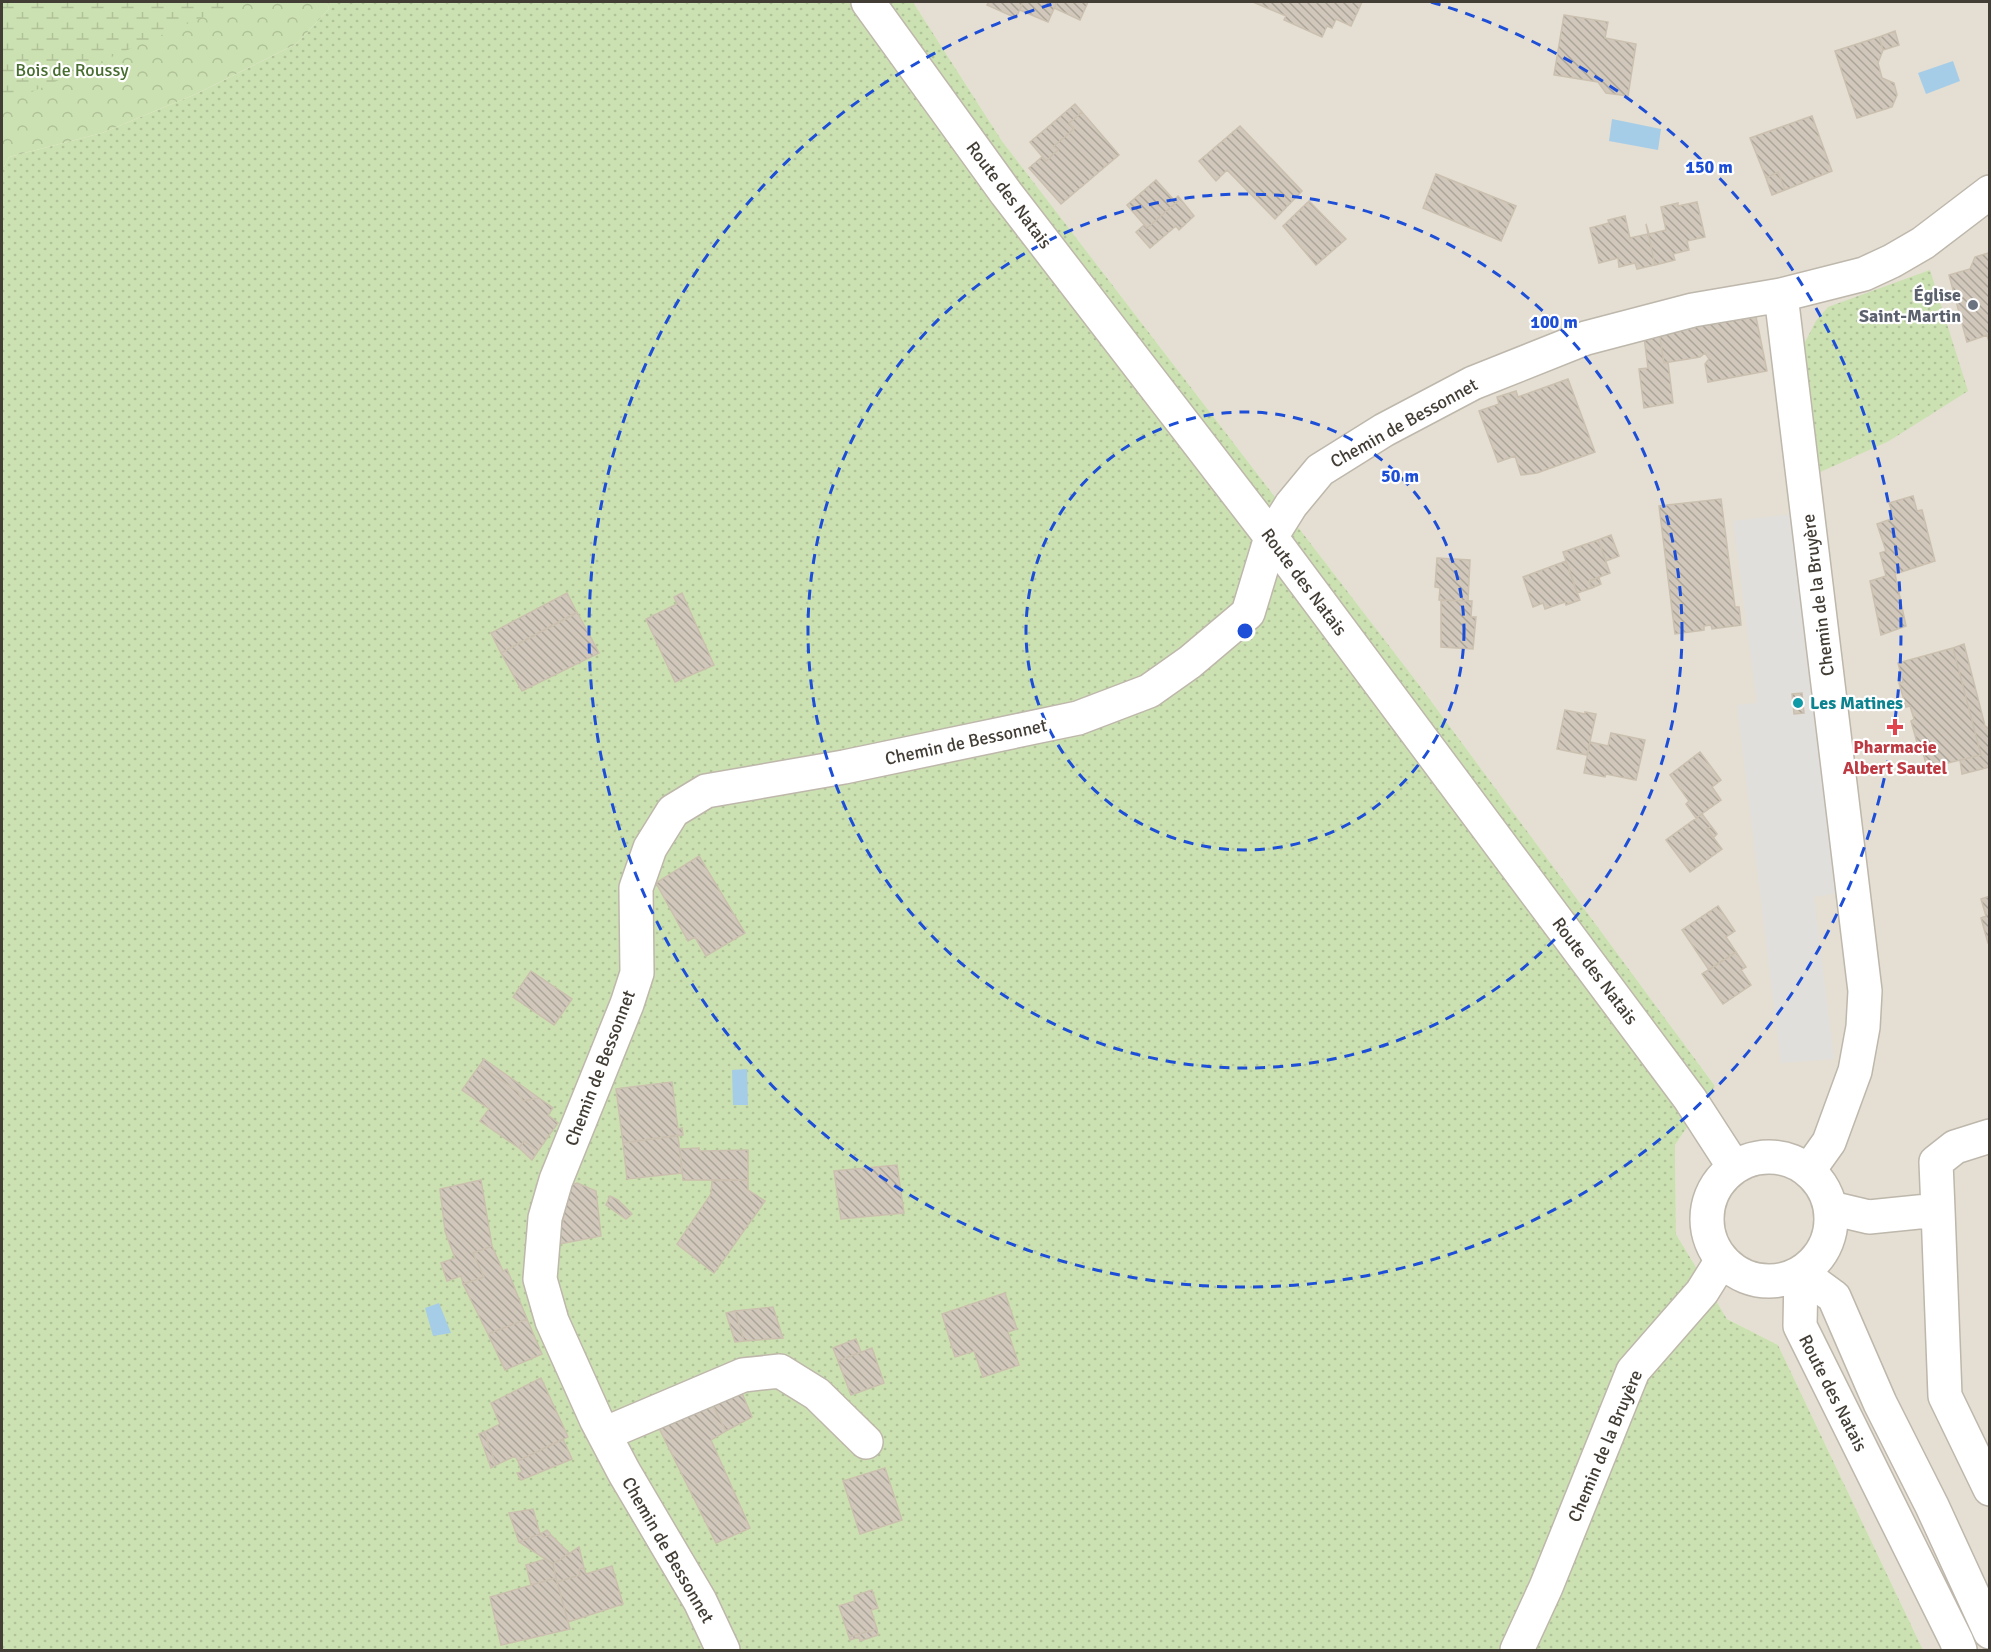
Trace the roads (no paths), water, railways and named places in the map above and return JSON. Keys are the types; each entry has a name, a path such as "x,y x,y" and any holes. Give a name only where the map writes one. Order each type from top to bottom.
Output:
{"street":[{"name":"Route des Natais","path":"868,2 1006,193 1271,537 1690,1099 1734,1167"},
{"name":"Chemin de Bessonnet","path":"723,1650 700,1601 604,1434 552,1321 540,1279 545,1218 556,1180 627,1004 637,973 636,888 650,848 673,811 706,791 844,767 1078,718 1149,691 1190,662 1248,613 1271,537 1291,505 1320,470 1384,430 1473,383 1572,343 1693,310 1781,295 1864,274 1923,243 1989,192"},
{"name":"Chemin de la Bruyère","path":"1781,295 1865,991 1863,1027 1856,1071 1829,1142 1809,1170"},
{"path":"1989,1136 1955,1147 1936,1162 1945,1396 1989,1489"},
{"path":"1772,1156 1792,1160 1809,1170 1827,1193 1831,1208 1830,1233 1820,1256 1801,1273 1781,1281 1759,1281 1738,1274 1722,1260 1711,1242 1707,1221 1709,1200 1719,1181 1734,1167 1752,1158 1772,1156"},
{"path":"1831,1208 1869,1217 1938,1210"},
{"name":"Chemin de la Bruyère","path":"1516,1650 1546,1587 1633,1371 1702,1292 1722,1260"},
{"name":"Route des Natais","path":"1801,1273 1834,1297 1880,1403 1932,1506 1989,1632"},
{"name":"Route des Natais","path":"1801,1273 1800,1326 1961,1647"},
{"path":"604,1434 743,1375 780,1371 817,1394 866,1442"}],"water":[{"path":"1953,61 1960,81 1926,94 1918,73"},
{"path":"1612,119 1661,129 1658,150 1609,141"},
{"path":"747,1069 748,1105 733,1105 732,1070"},
{"path":"439,1303 451,1333 433,1336 425,1308"}],"place":[{"name":"Église Saint-Martin","path":"1973,305"},
{"name":"Les Matines","path":"1798,703"},
{"name":"Pharmacie Albert Sautel","path":"1895,727"}],"park label":[{"name":"Bois de Roussy","path":"72,70"}]}
